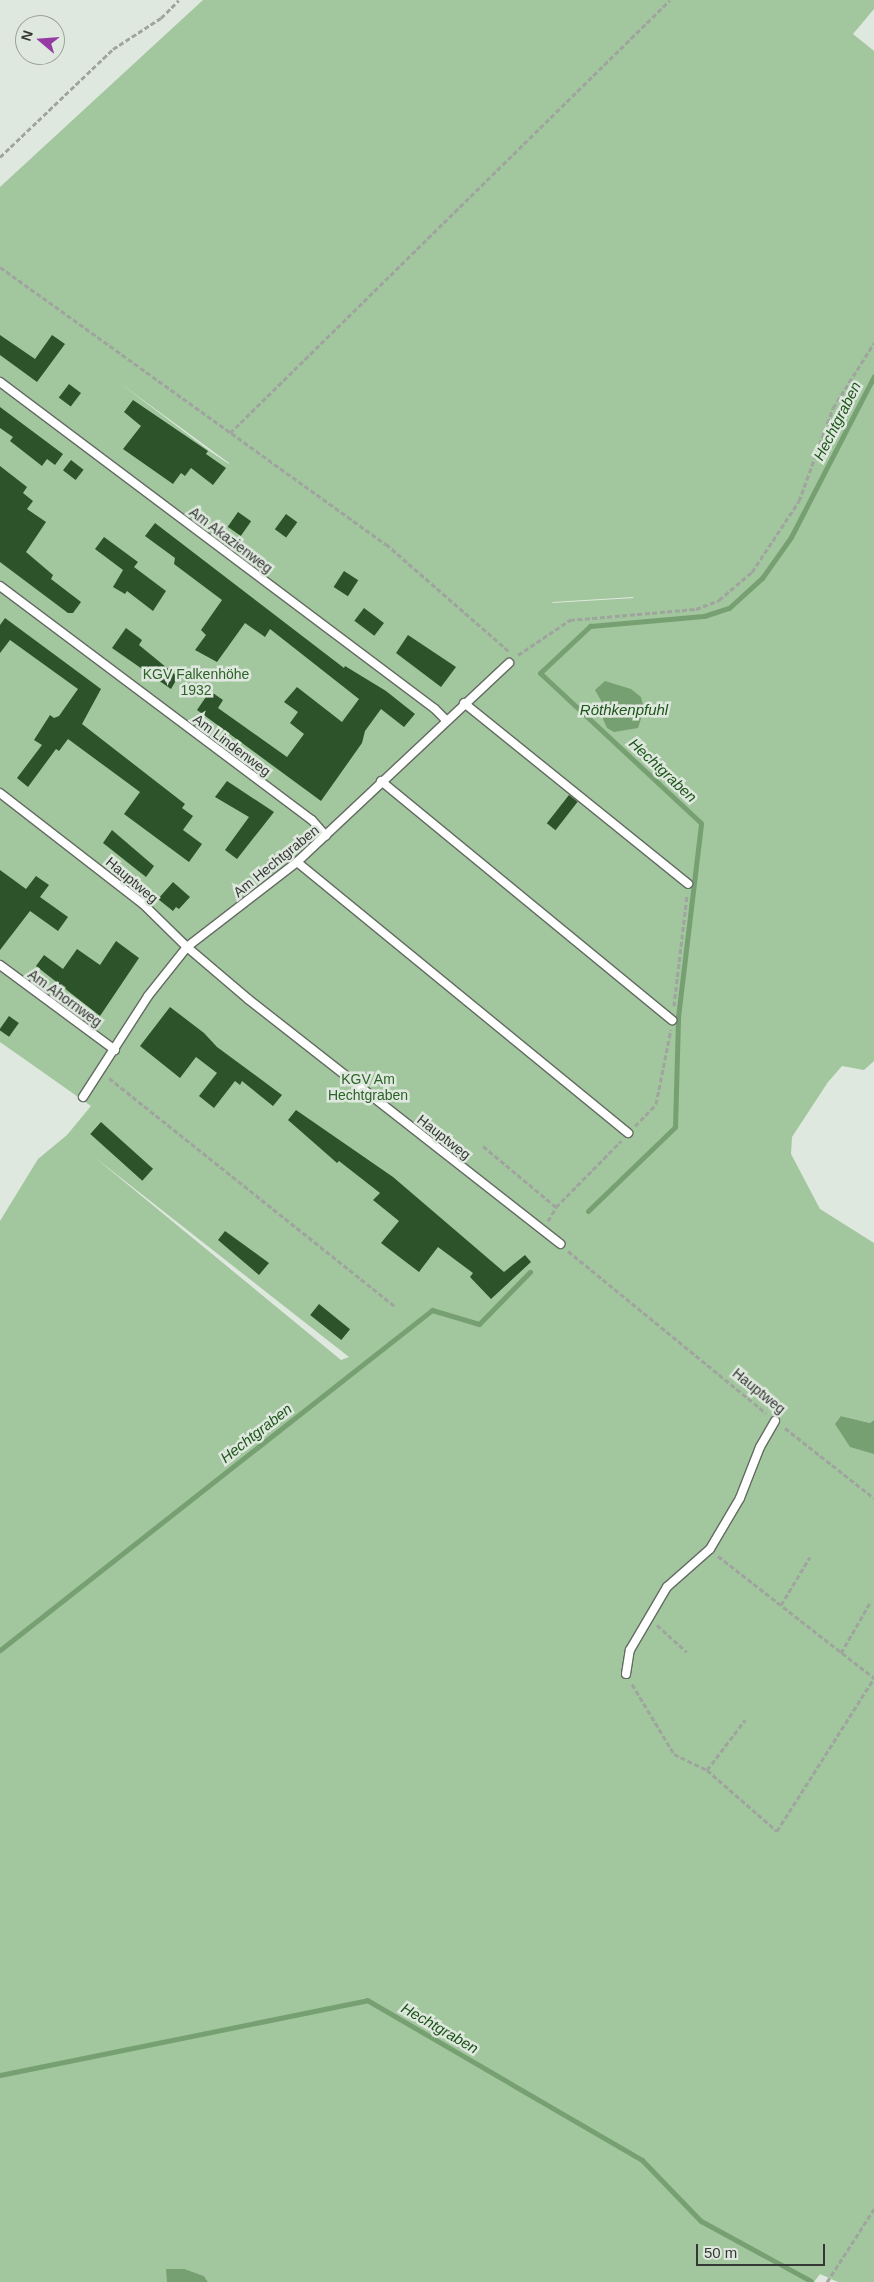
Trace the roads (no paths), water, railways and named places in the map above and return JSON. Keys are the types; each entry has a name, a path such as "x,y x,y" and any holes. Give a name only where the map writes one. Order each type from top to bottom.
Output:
{"lane":[{"name":"Am Akazienweg","path":"0,382 428,703 446,720"},
{"name":"Am Lindenweg","path":"0,586 312,820 326,836"},
{"name":"Am Hechtgraben","path":"83,1098 148,996 186,948 298,862 464,703 512,660"},
{"path":"464,703 688,884"},
{"path":"382,781 672,1020"},
{"name":"Hauptweg","path":"0,793 142,903 186,948 560,1244"},
{"path":"298,862 628,1133"},
{"name":"Am Ahornweg","path":"0,965 115,1050"},
{"path":"626,1674 630,1650 667,1588 710,1549 740,1498 760,1447 775,1421"}],"water":[{"name":"Röthkenpfuhl","path":"605,681 631,689 641,697 644,709 638,728 614,732 607,728 603,719 604,706 595,690"},
{"path":"841,1416 870,1423 874,1420 874,1454 850,1447 835,1424"},
{"path":"166,2269 185,2269 204,2276 208,2282 167,2282"}],"waterway":[{"name":"Hechtgraben","path":"588,1211 675,1127 678,1017 701,823 540,673 590,626 704,616 729,608 762,578 791,537 874,376"},
{"name":"Hechtgraben","path":"0,1650 432,1310 479,1324 530,1272"},
{"name":"Hechtgraben","path":"0,2075 367,2000 642,2160 701,2221 811,2281"}],"park label":[{"name":"KGV Falkenhöhe 1932","path":"196,682"},
{"name":"KGV Am Hechtgraben","path":"368,1088"}]}
